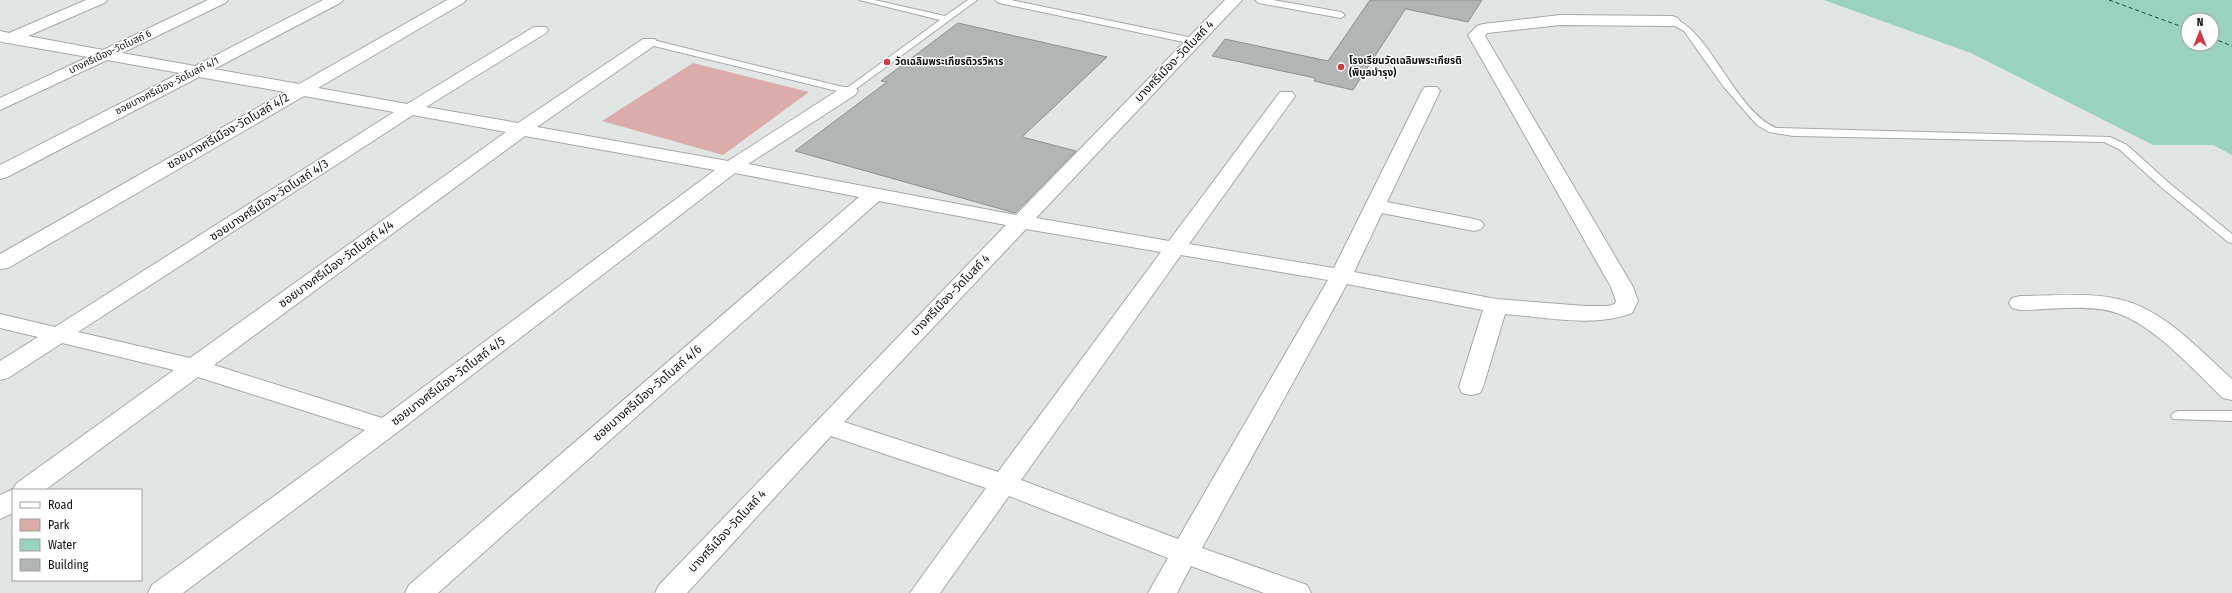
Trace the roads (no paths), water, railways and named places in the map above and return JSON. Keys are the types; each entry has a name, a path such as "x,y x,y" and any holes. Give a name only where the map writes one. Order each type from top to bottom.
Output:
{"street":[{"path":"3,39 99,0"},
{"name":"บางศรีเมือง-วัดโบสถ์ 6","path":"0,105 220,0"},
{"name":"ซอยบางศรีเมือง-วัดโบสถ์ 4/1","path":"0,172 335,0"},
{"name":"ซอยบางศรีเมือง-วัดโบสถ์ 4/2","path":"0,263 300,89 458,0"},
{"name":"บางศรีเมือง-วัดโบสถ์ 4","path":"669,593 826,425 1234,0"},
{"path":"3,39 300,89 409,110 876,193 1021,222 1340,276 1496,306 1548,311 1611,313 1624,308 1627,301 1622,287 1535,142 1476,35 1483,29 1560,20 1672,21"},
{"name":"ซอยบางศรีเมือง-วัดโบสถ์ 4/3","path":"0,372 409,110 540,30"},
{"name":"ซอยบางศรีเมือง-วัดโบสถ์ 4/4","path":"27,489 522,129 649,42"},
{"name":"ซอยบางศรีเมือง-วัดโบสถ์ 4/5","path":"162,593 386,428 732,167 849,91"},
{"path":"1162,593 1340,276 1431,91"},
{"path":"924,593 1005,484 1286,96"},
{"name":"ซอยบางศรีเมือง-วัดโบสถ์ 4/6","path":"419,593 876,193"},
{"path":"1375,206 1474,225"},
{"path":"2020,303 2101,304 2118,306 2135,312 2159,328 2232,392"},
{"path":"1471,387 1496,306"},
{"path":"0,321 57,336 194,367 386,428"},
{"path":"826,425 1005,484 1185,553 1297,593"},
{"path":"0,509 12,500"}],"lane":[{"path":"862,0 946,19"},
{"path":"649,42 849,91 973,0"},
{"path":"999,0 1193,41"},
{"path":"1259,0 1341,15"},
{"path":"1672,21 1687,29 1746,106 1762,124 1770,130 1794,133 2047,136 2106,139 2123,147 2165,185 2232,240"},
{"path":"2178,416 2232,416"}],"water":[{"path":"1824,0 2232,0 2232,155 2213,145 2153,145 1971,53"}],"place":[{"name":"วัดเฉลิมพระเกียรติวรวิหาร","path":"887,62"},
{"name":"โรงเรียนวัดเฉลิมพระเกียรติ (พิบูลบำรุง)","path":"1341,67"}]}
